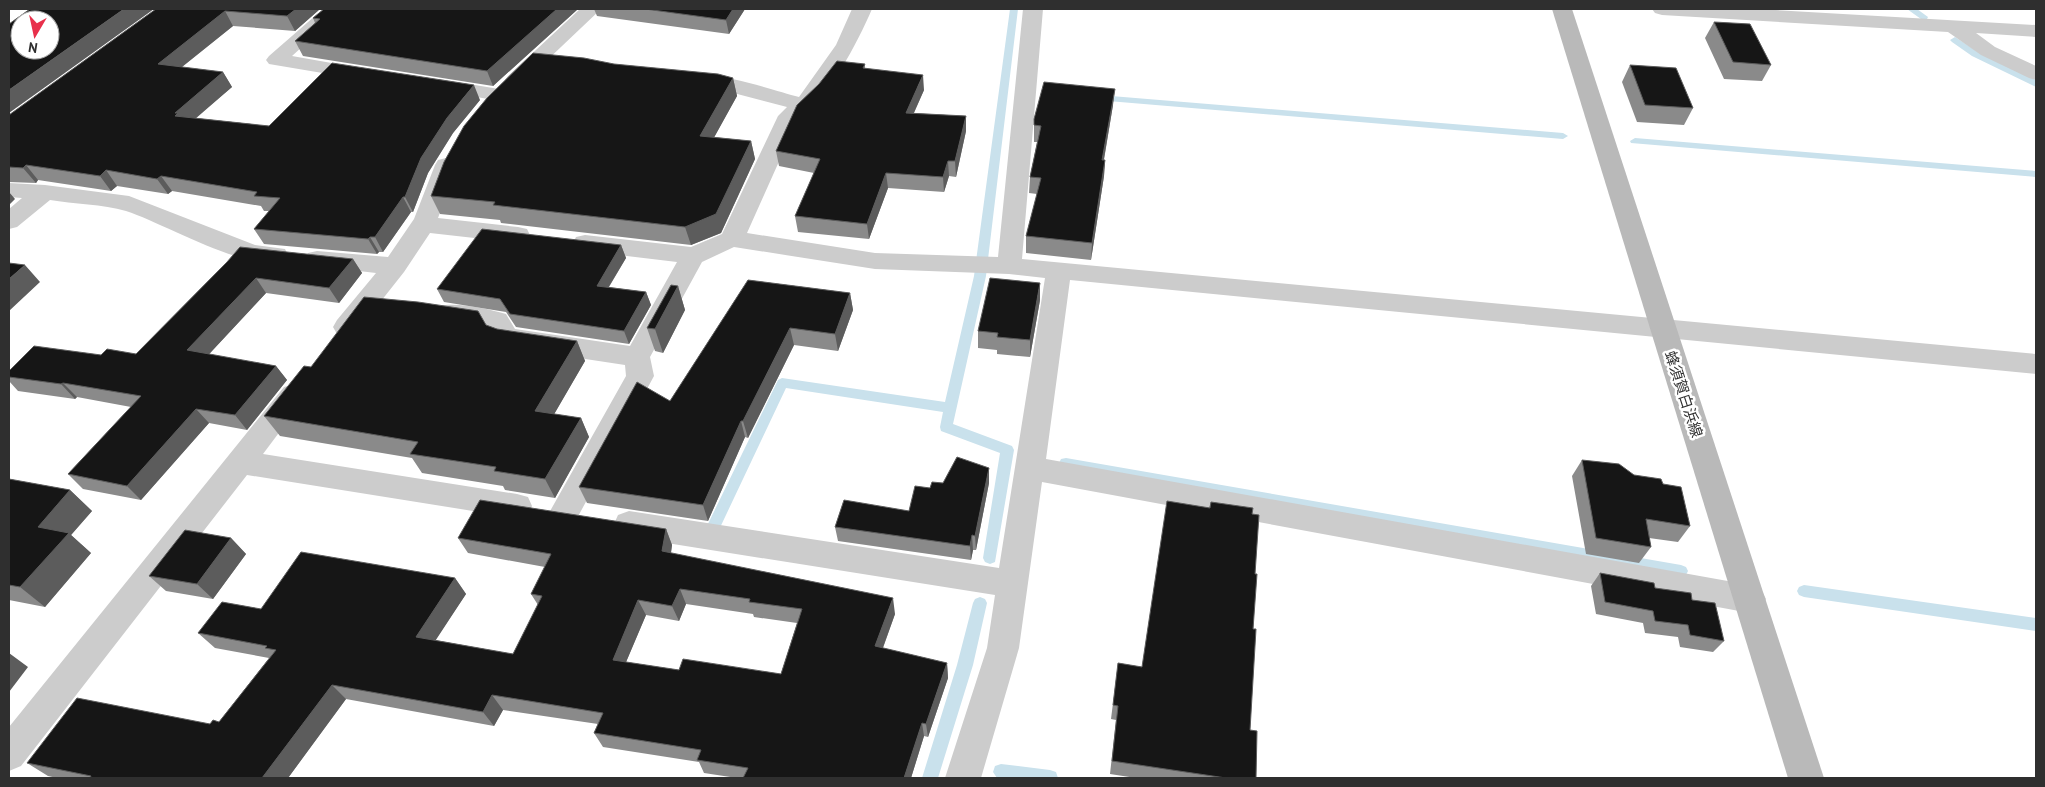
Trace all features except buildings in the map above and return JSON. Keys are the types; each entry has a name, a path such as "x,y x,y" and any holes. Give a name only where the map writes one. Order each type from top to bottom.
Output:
{"main road":[{"name":"蜂須賀白浜線","path":"1562,9 1806,778"}],"street":[{"path":"334,9 276,60 382,76"},
{"path":"481,117 499,95 591,9"},
{"path":"732,239 789,116 804,105 846,45 862,9"},
{"path":"992,265 1034,9"},
{"path":"1662,9 1953,18 2036,31"},
{"path":"1924,9 1953,18 1988,51 2036,74"},
{"path":"539,57 566,63"},
{"path":"676,79 723,84 804,105"},
{"path":"421,83 499,95"},
{"path":"328,351 381,303 395,266 423,224 441,174 458,146"},
{"path":"9,190 45,192 130,204 252,253 395,266"},
{"path":"9,221 45,192"},
{"path":"423,224 539,238"},
{"path":"568,241 693,256 732,239 875,262 992,265 1663,327 2036,364"},
{"path":"564,513 640,376 637,357 693,256"},
{"path":"963,778 1002,648 1031,468 1059,271"},
{"path":"423,309 497,321 507,337 637,357"},
{"path":"9,754 310,374"},
{"path":"240,462 1013,584"},
{"path":"1031,468 1750,600"}],"waterway":[{"path":"990,558 1007,450 946,427 980,276 1014,9"},
{"path":"1911,9 1924,17"},
{"path":"1955,40 1975,54 2036,84"},
{"path":"1099,98 1563,136"},
{"path":"1635,141 2036,174"},
{"path":"712,530 782,383 950,408"},
{"path":"1066,463 1681,571"},
{"path":"1804,591 2036,625"},
{"path":"930,778 965,665 980,603"},
{"path":"1001,772 1050,778"}]}
